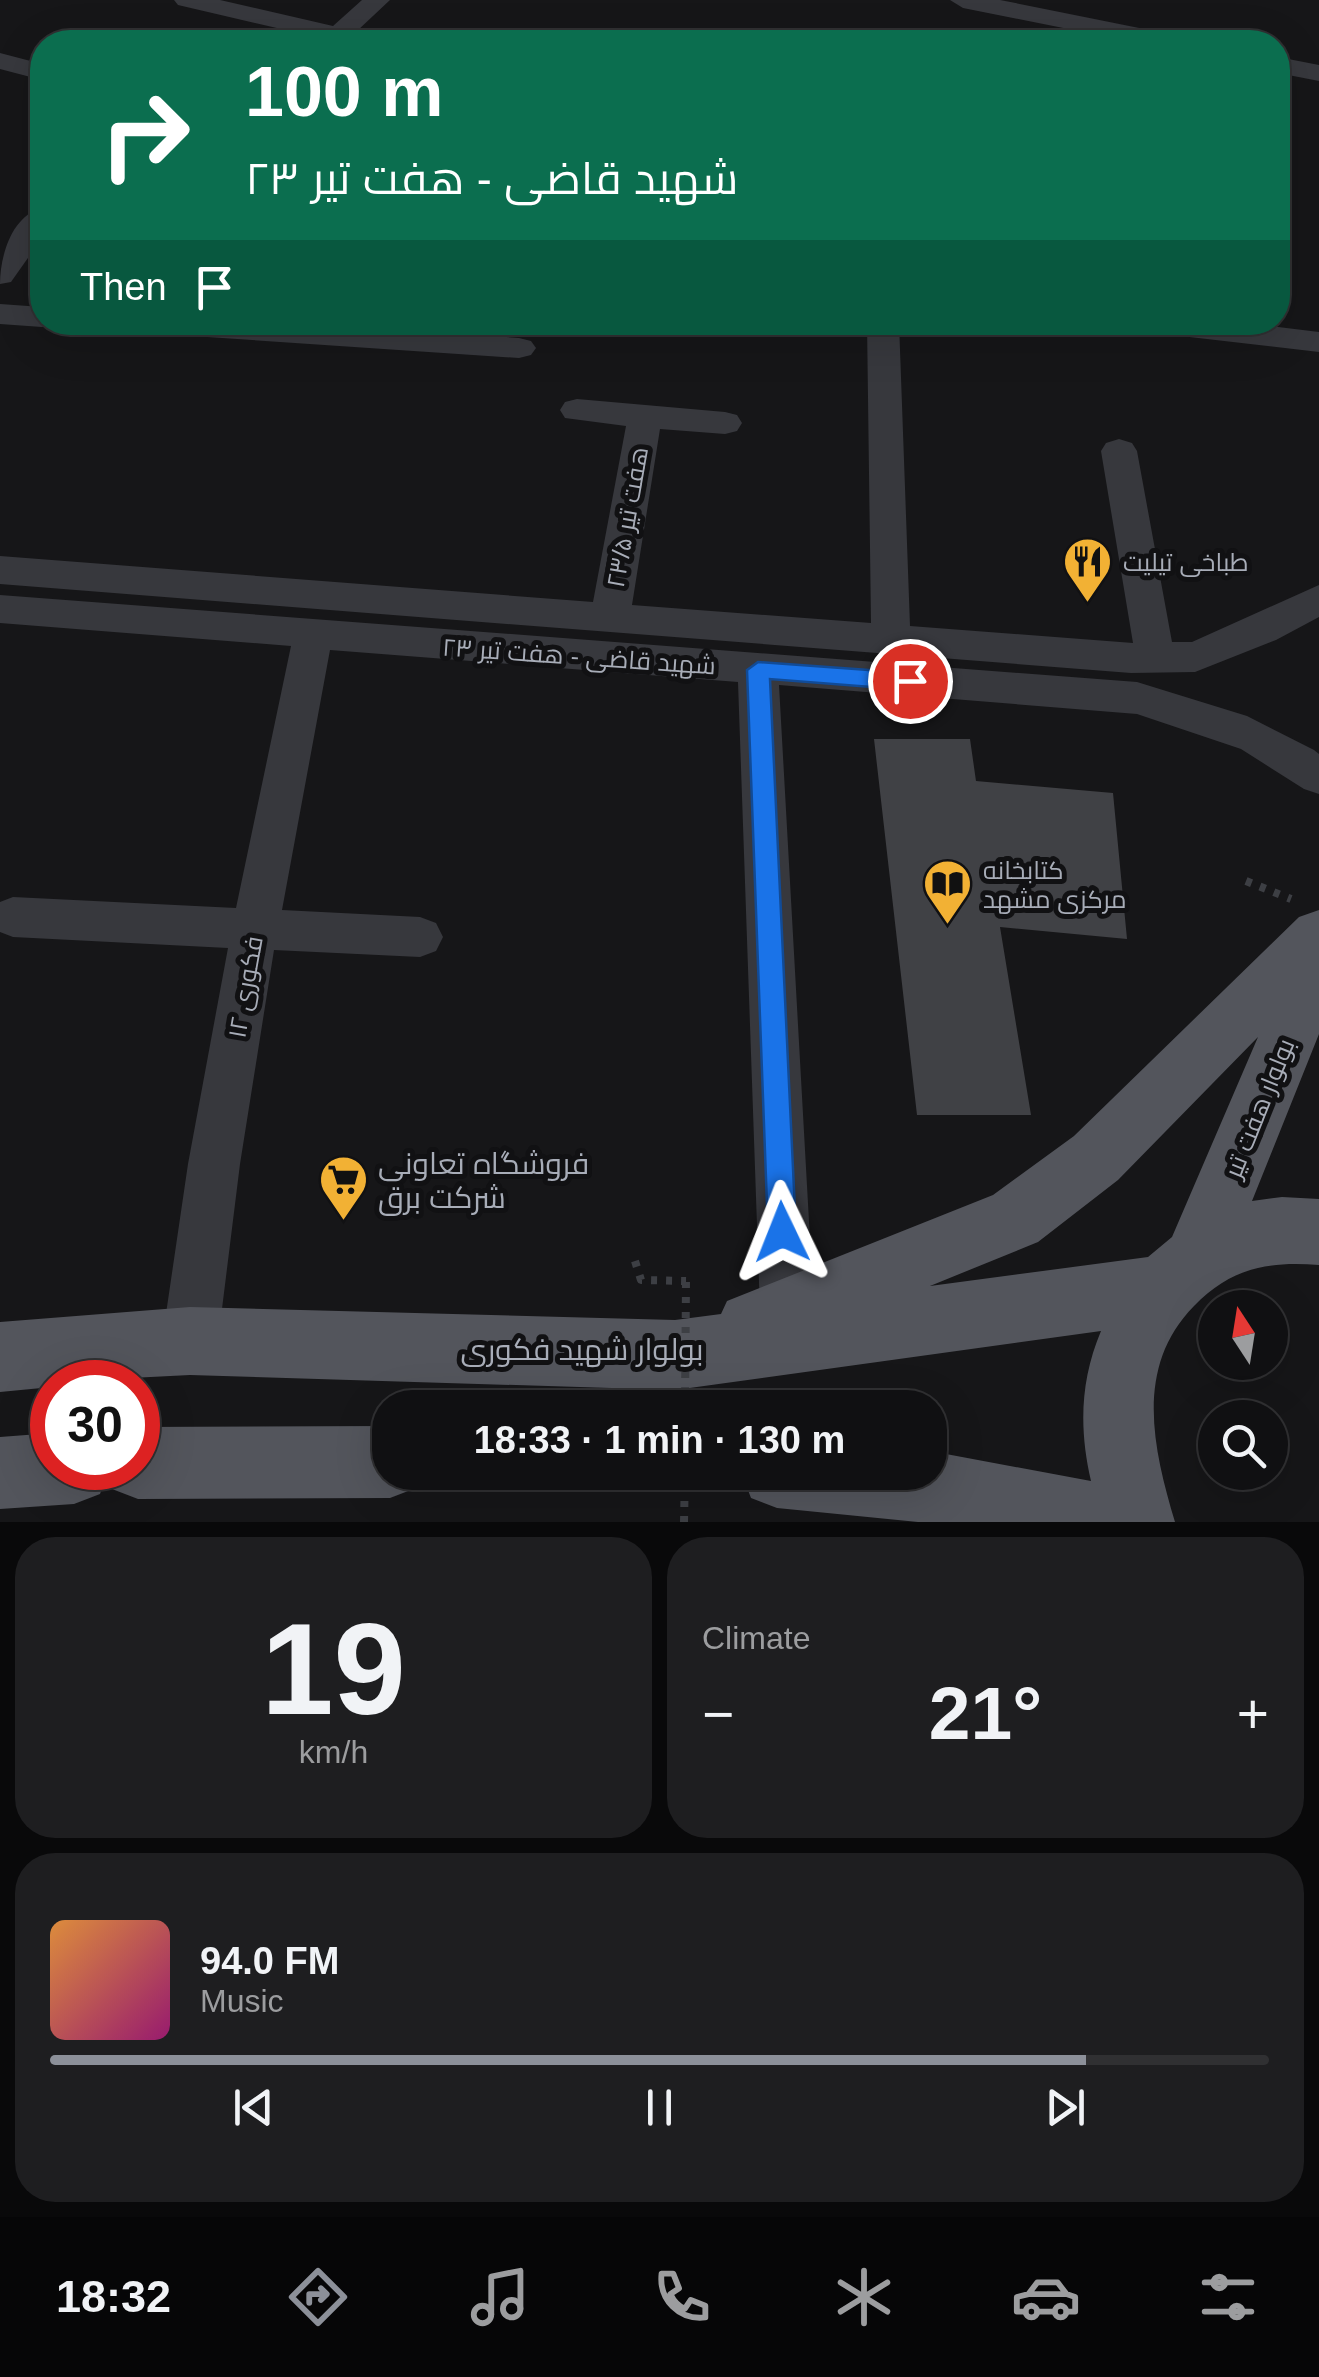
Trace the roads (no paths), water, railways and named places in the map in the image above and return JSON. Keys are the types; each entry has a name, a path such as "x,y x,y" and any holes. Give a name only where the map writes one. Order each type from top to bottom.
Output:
{"main road":[{"path":"680,1381 787,1311 1015,1219 1096,1158 1310,919"},
{"name":"بولوار هفت تیر","path":"1138,1522 1120,1458 1118,1392 1132,1334 1179,1272 1319,961"},
{"name":"بولوار شهید فکوری","path":"0,1358 190,1341 680,1381 1179,1272 1246,1235 1307,1229 1319,1232"},
{"path":"160,1463 372,1462"},
{"path":"0,1473 30,1471"},
{"path":"942,1490 1110,1522"}],"street":[{"path":"187,0 300,30"},
{"path":"344,30 377,0"},
{"path":"963,0 1076,30"},
{"path":"0,61 30,69"},
{"path":"1290,67 1319,73"},
{"path":"0,275 30,234"},
{"path":"0,314 30,315"},
{"path":"379,335 518,348"},
{"path":"883,335 892,640"},
{"path":"1258,335 1319,342"},
{"path":"577,410 725,423"},
{"name":"هفت تیر ۲۳/۵","path":"610,618 645,416"},
{"path":"1119,451 1175,657 1211,674 1218,688 1216,703 1200,715"},
{"name":"شهید قاضی - هفت تیر ۲۳","path":"0,570 892,640 1175,657 1262,630 1319,599"},
{"name":"شهید قاضی - هفت تیر ۲۳","path":"0,609 1136,698 1200,715 1280,749 1319,778"},
{"name":"فکوری ۱۲","path":"190,1341 200,1256 256,926 313,636"},
{"path":"758,670 787,1311"},
{"path":"13,916 420,936"}],"place":[{"name":"طباخی تیلیت","path":"1088,604"},
{"name":"کتابخانه مرکزی مشهد","path":"948,926"},
{"name":"فروشگاه تعاونی شرکت برق","path":"343,1222"}]}
